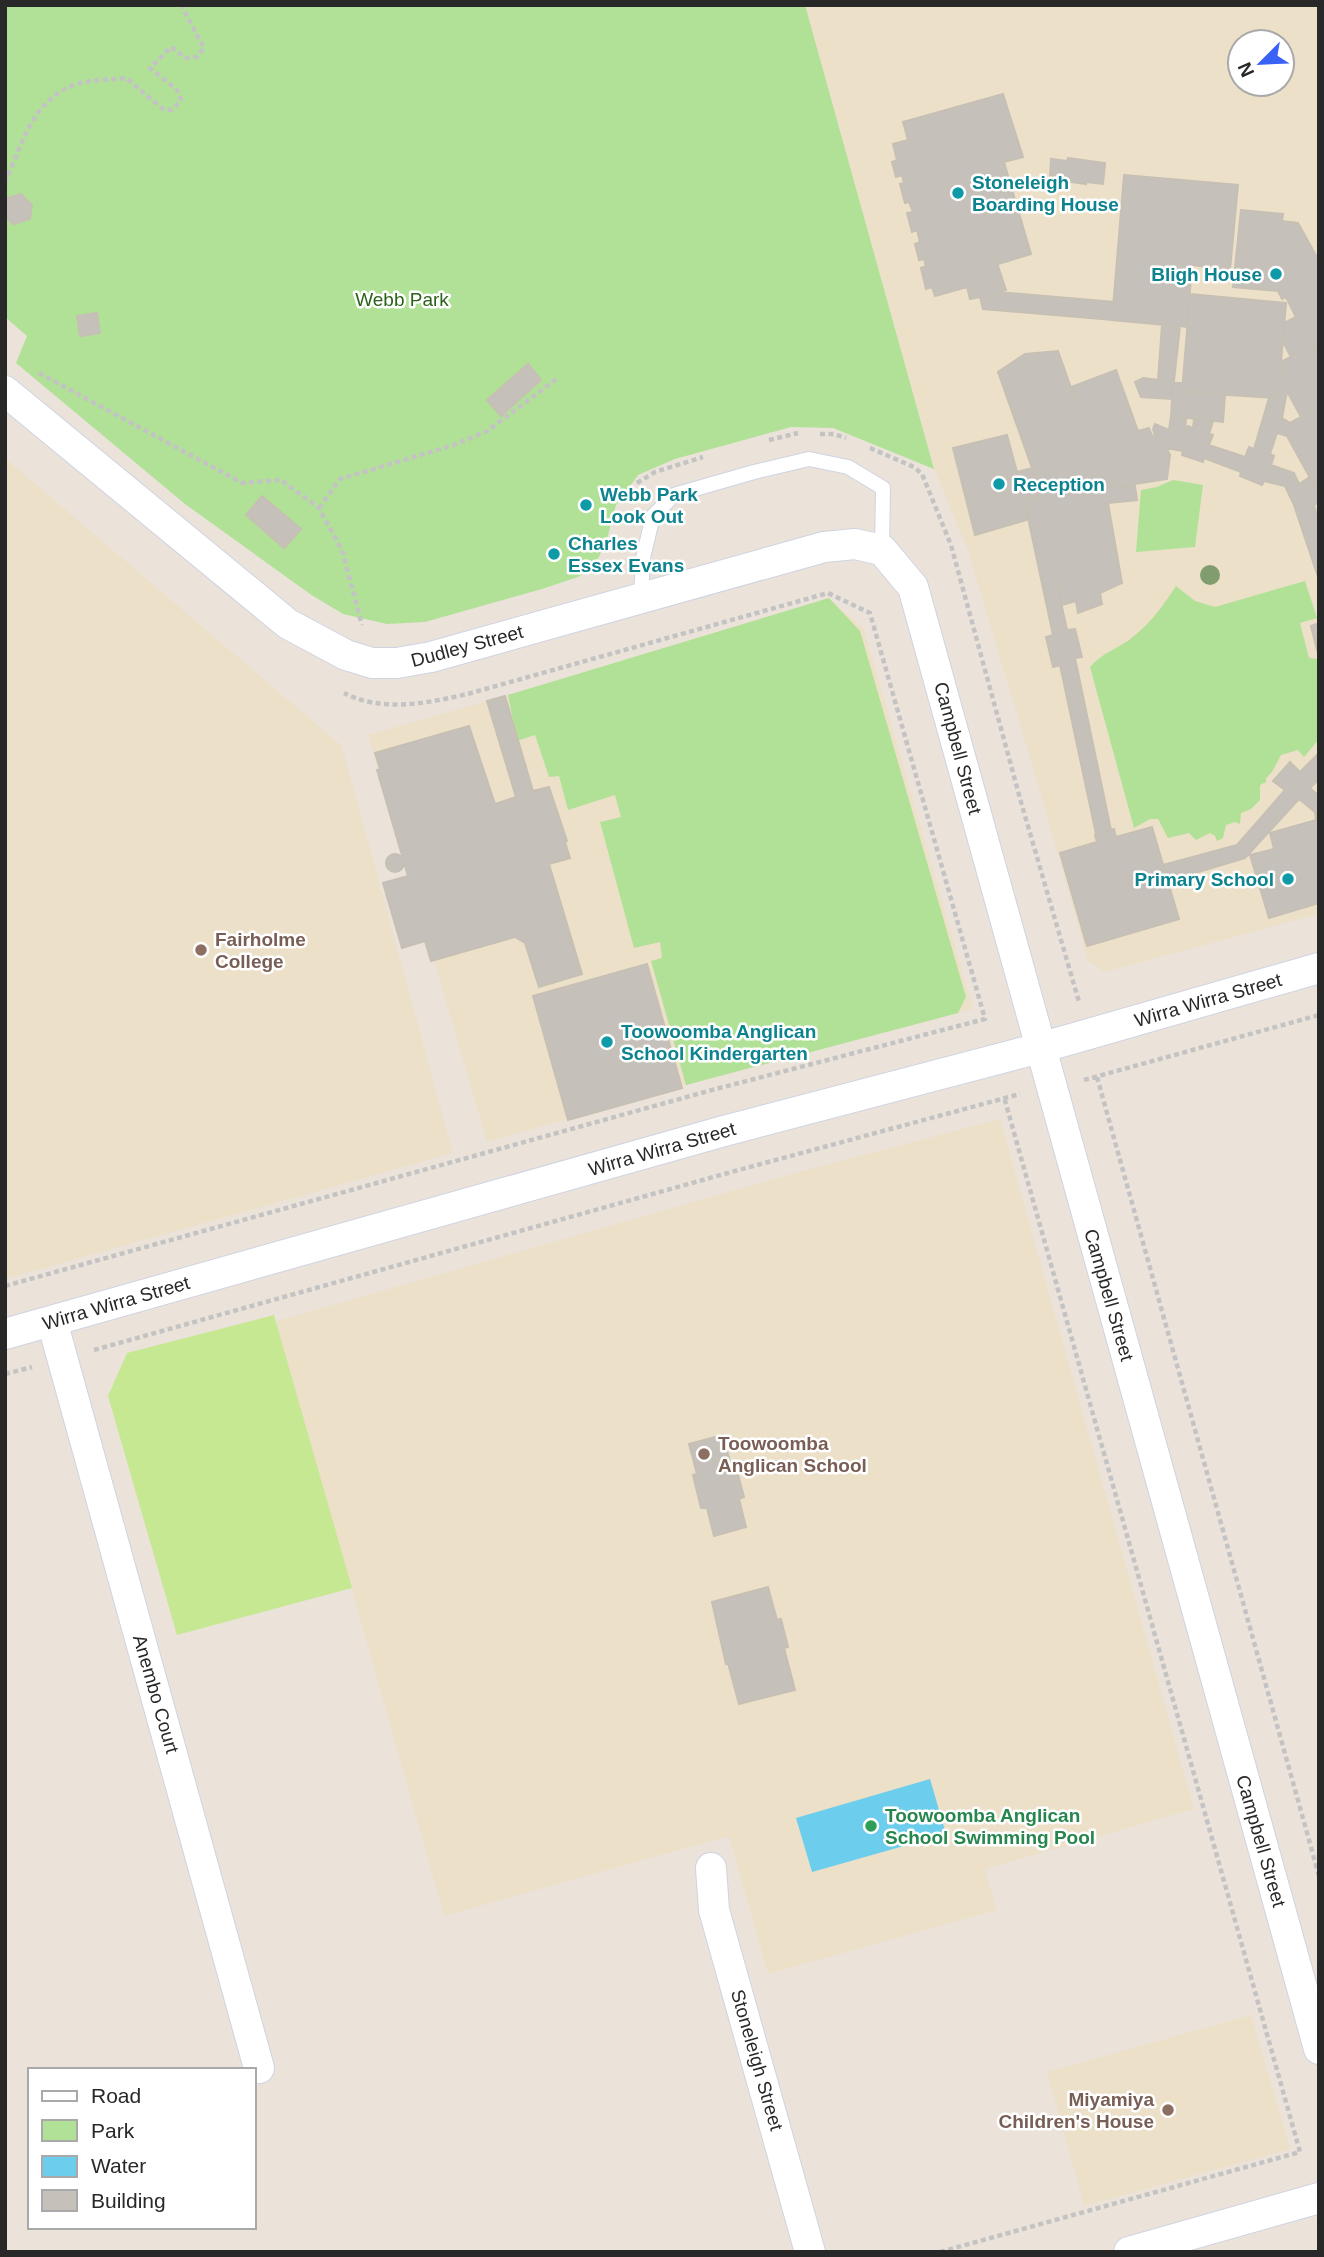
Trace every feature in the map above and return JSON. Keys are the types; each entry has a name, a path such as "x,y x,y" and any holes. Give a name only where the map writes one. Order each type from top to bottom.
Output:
{"street":[{"name":"Dudley Street","path":"5,391 288,624 346,655 372,663 397,663 431,657 824,547 855,544 883,550"},
{"name":"Campbell Street","path":"883,550 913,587 1319,2049"},
{"name":"Wirra Wirra Street","path":"5,1334 724,1131 1040,1048 1319,968"},
{"name":"Anembo Court","path":"52,1321 259,2067"},
{"name":"Stoneleigh Street","path":"711,1868 715,1910 810,2252"},
{"path":"1129,2252 1319,2198"}],"lane":[{"path":"641,597 643,558 653,516 674,495 809,459 848,467 884,488 883,550"}],"path":[{"path":"5,183 31,123 54,94 79,83 126,78 163,109 172,110 181,100 177,90 150,68 171,47 186,58 197,57 204,48 181,5"},
{"path":"38,372 242,483 281,480 319,508 342,550 372,663"},
{"path":"319,508 340,479 454,445 487,431 558,378"},
{"path":"5,1286 699,1094 985,1018 870,613 828,593 471,694 432,702 370,703 344,693"},
{"path":"5,1374 1004,1097 1097,1077 1319,1015"},
{"path":"1097,1077 1319,1876"},
{"path":"940,2252 1300,2152 1004,1097"}],"shaded area":[{"path":"805,5 1319,5 1319,914 1105,972 1088,961 968,551 934,469"},
{"name":"Fairholme College","path":"5,458 342,746 453,1153 5,1279"},
{"path":"829,598 864,629 973,1009 686,1085 487,1142 368,735"},
{"name":"Toowoomba Anglican School","path":"1000,1119 1194,1809 985,1869 997,1910 768,1974 729,1836 444,1916 276,1321 795,1173"},
{"name":"Miyamiya Children's House","path":"1251,2015 1290,2149 1084,2206 1047,2072"}],"green space":[{"name":"Webb Park","path":"5,5 805,5 934,469 833,428 791,427 675,459 638,475 616,505 606,543 594,566 578,577 425,622 387,624 343,614 310,594 185,504 16,363 27,336 5,317"},
{"path":"1173,480 1203,485 1195,547 1136,552 1141,490"},
{"path":"1305,581 1317,618 1300,623 1309,658 1319,659 1319,739 1304,757 1298,750 1281,755 1266,782 1260,785 1260,800 1251,809 1241,813 1240,824 1235,822 1226,825 1223,838 1217,841 1210,833 1196,840 1189,833 1168,838 1158,819 1150,819 1134,828 1090,667 1140,631 1176,586 1195,601 1215,607"},
{"path":"829,598 860,631 966,997 958,1013 686,1085 651,961 662,958 660,942 634,948 600,822 621,817 615,795 568,810 559,776 549,777 535,735 517,741 508,695"},
{"path":"274,1315 352,1588 177,1635 108,1396 127,1353"}],"water":[{"name":"Toowoomba Anglican School Swimming Pool","path":"930,1779 946,1834 812,1872 796,1818"}],"building":[{"name":"Stoneleigh Boarding House","path":"1003,94 1023,157 1004,162 1031,254 998,264 995,257 968,266 964,274 967,287 935,296 932,287 926,289 921,268 926,266 924,259 919,260 915,244 920,242 917,230 912,232 907,213 913,212 909,202 905,203 900,184 904,183 902,175 896,177 892,162 897,160 893,144 908,140 903,122"},
{"path":"1068,158 1105,163 1103,184 1050,179 1051,159 1067,161"},
{"path":"1124,175 1238,185 1230,270 1192,265 1187,327 1112,320"},
{"path":"21,194 32,205 30,219 13,224 5,216 5,202 7,198"},
{"name":"Bligh House","path":"1241,210 1283,214 1282,221 1298,223 1319,261 1319,342 1291,357 1283,342 1284,323 1296,317 1286,297 1282,299 1278,291 1233,287"},
{"path":"995,257 1006,290 999,292 1114,302 1112,320 983,309 980,297 970,299 964,274 968,266"},
{"path":"1190,294 1286,303 1278,398 1182,392"},
{"path":"97,313 100,333 80,336 77,316"},
{"path":"1162,325 1180,326 1172,399 1141,397 1135,382 1143,378 1158,380"},
{"path":"1319,342 1319,494 1287,436 1290,423 1301,417 1287,391 1290,389 1280,370 1281,362"},
{"path":"1058,351 1103,478 1107,476 1111,488 1135,486 1137,500 1108,503 1122,583 1100,593 1102,604 1078,613 1076,601 1062,605 1032,468 998,372 1025,354"},
{"path":"528,364 541,380 501,416 487,400"},
{"path":"1116,370 1138,431 1149,428 1152,436 1159,434 1170,455 1167,479 1111,488 1107,476 1103,478 1071,387"},
{"path":"1280,370 1290,389 1287,391 1282,418 1290,423 1287,436 1277,433 1270,454 1274,456 1271,465 1294,473 1299,484 1310,477 1319,494 1319,502 1314,505 1319,522 1319,580 1285,486 1264,481 1262,485 1240,476 1241,472 1204,458 1203,462 1182,455 1183,451 1166,448 1159,434 1155,435 1153,429 1155,424 1169,430 1171,416 1186,418 1185,435 1188,426 1193,428 1194,419 1213,421 1209,434 1213,435 1209,445 1245,457 1249,447 1254,449 1269,398 1278,398"},
{"path":"1173,383 1182,383 1182,391 1225,395 1223,422 1171,416"},
{"name":"Reception","path":"1007,435 1017,472 1032,468 1038,496 1024,499 1030,519 975,535 953,448"},
{"path":"262,496 301,529 284,548 246,515"},
{"path":"1038,496 1067,630 1075,629 1082,657 1075,658 1111,830 1096,834 1060,665 1053,667 1046,637 1053,635 1024,499"},
{"path":"1319,623 1319,649 1317,650 1311,626"},
{"path":"505,696 533,791 549,787 570,858 549,864 582,974 539,987 525,943 515,937 431,961 425,941 402,948 383,883 408,876 377,770 380,769 375,753 469,726 495,804 516,797 487,701"},
{"path":"1319,753 1319,779 1310,788 1319,796 1319,820 1316,820 1315,812 1299,799 1245,858 1168,881 1163,865 1237,845 1285,790 1273,781 1290,762 1300,772"},
{"name":"Primary School","path":"1319,820 1319,903 1269,918 1250,855 1274,849 1270,833"},
{"path":"1152,827 1179,919 1087,946 1060,853 1097,842 1095,835 1114,829 1116,837"},
{"path":"1152,827 1179,919 1087,946 1060,853 1097,842 1095,835 1114,829 1116,837"},
{"path":"395,854 401,857 404,863 401,869 395,872 389,869 386,863 389,857"},
{"name":"Toowoomba Anglican School Kindergarten","path":"647,964 682,1088 568,1120 533,996"},
{"path":"723,1435 731,1466 735,1464 744,1497 739,1499 746,1527 714,1536 707,1508 701,1508 693,1475 697,1474 689,1444"},
{"path":"768,1587 777,1620 781,1619 788,1647 784,1648 795,1690 739,1704 728,1663 726,1664 712,1602"}],"place":[{"name":"Stoneleigh Boarding House","path":"958,193"},
{"name":"Bligh House","path":"1276,274"},
{"name":"Reception","path":"999,484"},
{"name":"Webb Park Look Out","path":"586,505"},
{"name":"Charles Essex Evans","path":"554,554"},
{"name":"Primary School","path":"1288,879"},
{"name":"Fairholme College","path":"201,950"},
{"name":"Toowoomba Anglican School Kindergarten","path":"607,1042"},
{"name":"Toowoomba Anglican School","path":"704,1454"},
{"name":"Toowoomba Anglican School Swimming Pool","path":"871,1826"},
{"name":"Miyamiya Children's House","path":"1168,2110"}]}
